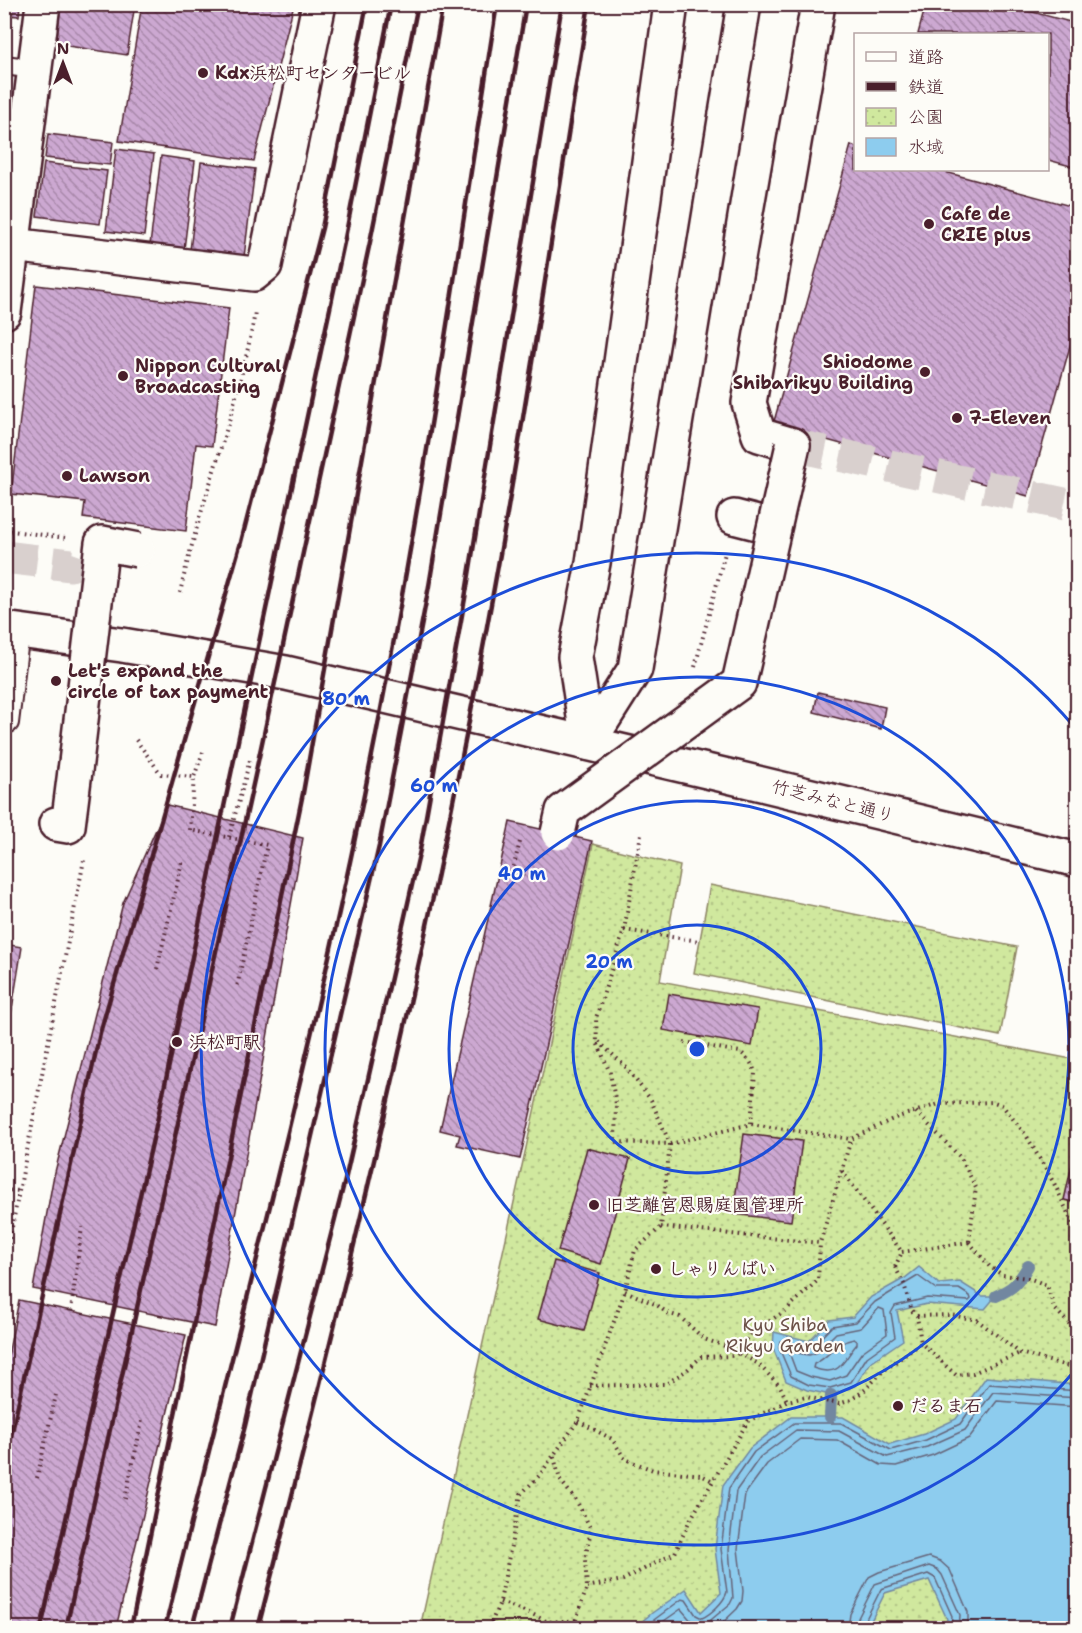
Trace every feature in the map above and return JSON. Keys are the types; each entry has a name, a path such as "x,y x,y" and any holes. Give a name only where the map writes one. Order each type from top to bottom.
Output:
{"street":[{"path":"4,312 20,67 43,4"},
{"path":"9,244 254,274 265,265 319,4"},
{"path":"588,743 575,657 593,563 671,4"},
{"path":"588,743 635,669 744,4"},
{"path":"558,833 563,811 739,683 793,445 759,435 749,403 818,4"},
{"path":"734,517 773,526"},
{"path":"56,824 68,826 102,543 138,550"},
{"name":"竹芝みなと通り","path":"12,630 122,645 286,673 1077,860"}],"lane":[{"path":"9,723 12,630"}],"path":[{"path":"180,593 188,558 248,355 263,267"},
{"path":"694,668 734,517"},
{"path":"4,530 102,543"},
{"path":"136,740 160,774 194,777"},
{"path":"203,752 194,777 190,830 267,845 237,987"},
{"path":"229,837 250,760"},
{"path":"641,834 624,930 596,1018 597,1038 610,1073 616,1104 615,1142 670,1144 751,1124 851,1139 895,1118 939,1104 994,1102 1002,1105 1026,1135 1055,1185 1072,1222 1077,1243"},
{"path":"521,839 512,872 533,874"},
{"path":"4,1268 86,851"},
{"path":"157,969 182,862"},
{"path":"624,930 699,941"},
{"path":"698,1044 700,1037"},
{"path":"489,1629 500,1602 521,1494 539,1476 578,1421 625,1291 635,1250 661,1227 670,1144 651,1100 625,1066 597,1038"},
{"path":"684,1042 740,1052 749,1061 755,1073 751,1124"},
{"path":"916,1112 961,1158 976,1188 969,1242"},
{"path":"590,1386 666,1384 701,1357 731,1356 739,1353 750,1333 785,1311 818,1280 820,1243 851,1139"},
{"path":"842,1170 902,1252"},
{"path":"4,1190 20,1191"},
{"path":"71,1311 82,1227"},
{"path":"661,1227 820,1243"},
{"path":"902,1252 969,1242"},
{"path":"969,1242 990,1267 1003,1275 1028,1278 1047,1285 1054,1308 1077,1333"},
{"path":"902,1252 895,1267 904,1284 912,1311 917,1316 921,1343 956,1375 986,1368 1020,1353"},
{"path":"625,1291 657,1305 667,1313 680,1317 705,1339 757,1363 780,1386 787,1401"},
{"path":"917,1316 951,1315 977,1320 1020,1353 1077,1369"},
{"path":"587,1587 622,1580 675,1553 689,1522 748,1421 787,1401 806,1397 839,1404 851,1400 866,1389 882,1372 921,1343"},
{"path":"37,1478 56,1395"},
{"path":"125,1499 142,1417"},
{"path":"578,1421 612,1438 625,1458 653,1470 701,1475 713,1481"},
{"path":"554,1456 560,1480 576,1500 591,1529 585,1559 587,1587 576,1620"},
{"path":"500,1602 548,1622 576,1620 585,1629"}],"green space":[{"name":"Kyu Shiba Rikyu Garden","path":"593,844 680,866 660,981 1077,1060 1077,1628 420,1628"},
{"path":"710,885 1017,947 1000,1036 694,973"}],"water":[{"path":"919,1267 939,1284 960,1282 982,1296 996,1296 985,1309 927,1304 897,1311 903,1340 871,1362 855,1386 831,1395 807,1390 786,1381 773,1348 774,1332 809,1341 829,1320 853,1317 871,1297 905,1278"},
{"path":"986,1377 1077,1385 1077,1628 945,1628 947,1619 929,1580 885,1593 870,1623 873,1628 634,1628 686,1589 701,1612 721,1593 715,1549 723,1485 750,1448 791,1417 843,1417 890,1444 924,1434 956,1419"}],"building":[{"path":"4,4 20,4 19,16 4,15"},
{"path":"61,4 135,4 127,55 55,44"},
{"name":"Kdx浜松町センタービル","path":"142,4 294,4 254,161 119,141"},
{"path":"926,4 1002,4 1078,24 1078,168 1049,160 1049,33 918,33"},
{"path":"48,134 113,142 110,165 45,158"},
{"name":"Shiodome Shibarikyu Building","path":"851,145 854,146 854,171 942,171 1078,208 1078,318 1028,496 773,425"},
{"path":"116,149 154,154 144,236 106,231"},
{"path":"161,156 195,161 184,249 150,245"},
{"path":"201,162 255,169 244,257 190,250"},
{"path":"44,163 107,171 100,224 37,216"},
{"name":"Nippon Cultural Broadcasting","path":"36,285 229,308 212,446 196,444 186,531 83,518 85,502 11,494"},
{"path":"818,692 885,707 881,729 814,712"},
{"name":"浜松町駅","path":"167,805 303,838 215,1327 33,1289 53,1180 123,903"},
{"path":"510,822 592,841 520,1159 457,1145 460,1135 440,1130"},
{"path":"4,944 22,947 4,1058"},
{"path":"669,994 758,1009 752,1046 663,1030"},
{"path":"744,1134 802,1141 791,1221 733,1214"},
{"path":"1078,1138 1078,1203 1064,1200"},
{"name":"旧芝離宮恩賜庭園管理所","path":"587,1148 630,1159 601,1264 558,1251"},
{"path":"554,1261 600,1273 584,1331 538,1319"},
{"path":"19,1300 186,1335 116,1628 4,1628 4,1376"}],"waterway":[{"path":"996,1296 1015,1284 1028,1266"},
{"path":"830,1417 831,1395"}],"tunnel":[{"path":"793,445 1078,507"},
{"path":"4,557 71,565 75,554"}],"railway":[{"path":"4,1468 100,1033 241,542 322,228 367,4"},
{"path":"41,1628 158,1117 345,238 391,4"},
{"path":"66,1628 254,780 370,242 418,4"},
{"path":"131,1628 303,793 443,4"},
{"path":"165,1628 286,1138 354,843 414,529 497,4"},
{"path":"192,1628 245,1426 379,846 429,586 526,4"},
{"path":"230,1628 346,1176 420,850 467,587 562,4"},
{"path":"258,1628 324,1370 386,1110 443,850 507,515 589,4"}],"place":[{"name":"Kdx浜松町センタービル","path":"203,73"},
{"name":"Cafe de CRIE plus","path":"929,224"},
{"name":"Shiodome Shibarikyu Building","path":"925,372"},
{"name":"Nippon Cultural Broadcasting","path":"123,376"},
{"name":"7-Eleven","path":"957,418"},
{"name":"Lawson","path":"67,476"},
{"name":"Let's expand the circle of tax payment","path":"56,681"},
{"name":"浜松町駅","path":"177,1042"},
{"name":"旧芝離宮恩賜庭園管理所","path":"594,1205"},
{"name":"しゃりんばい","path":"656,1269"},
{"name":"だるま石","path":"898,1406"}]}
